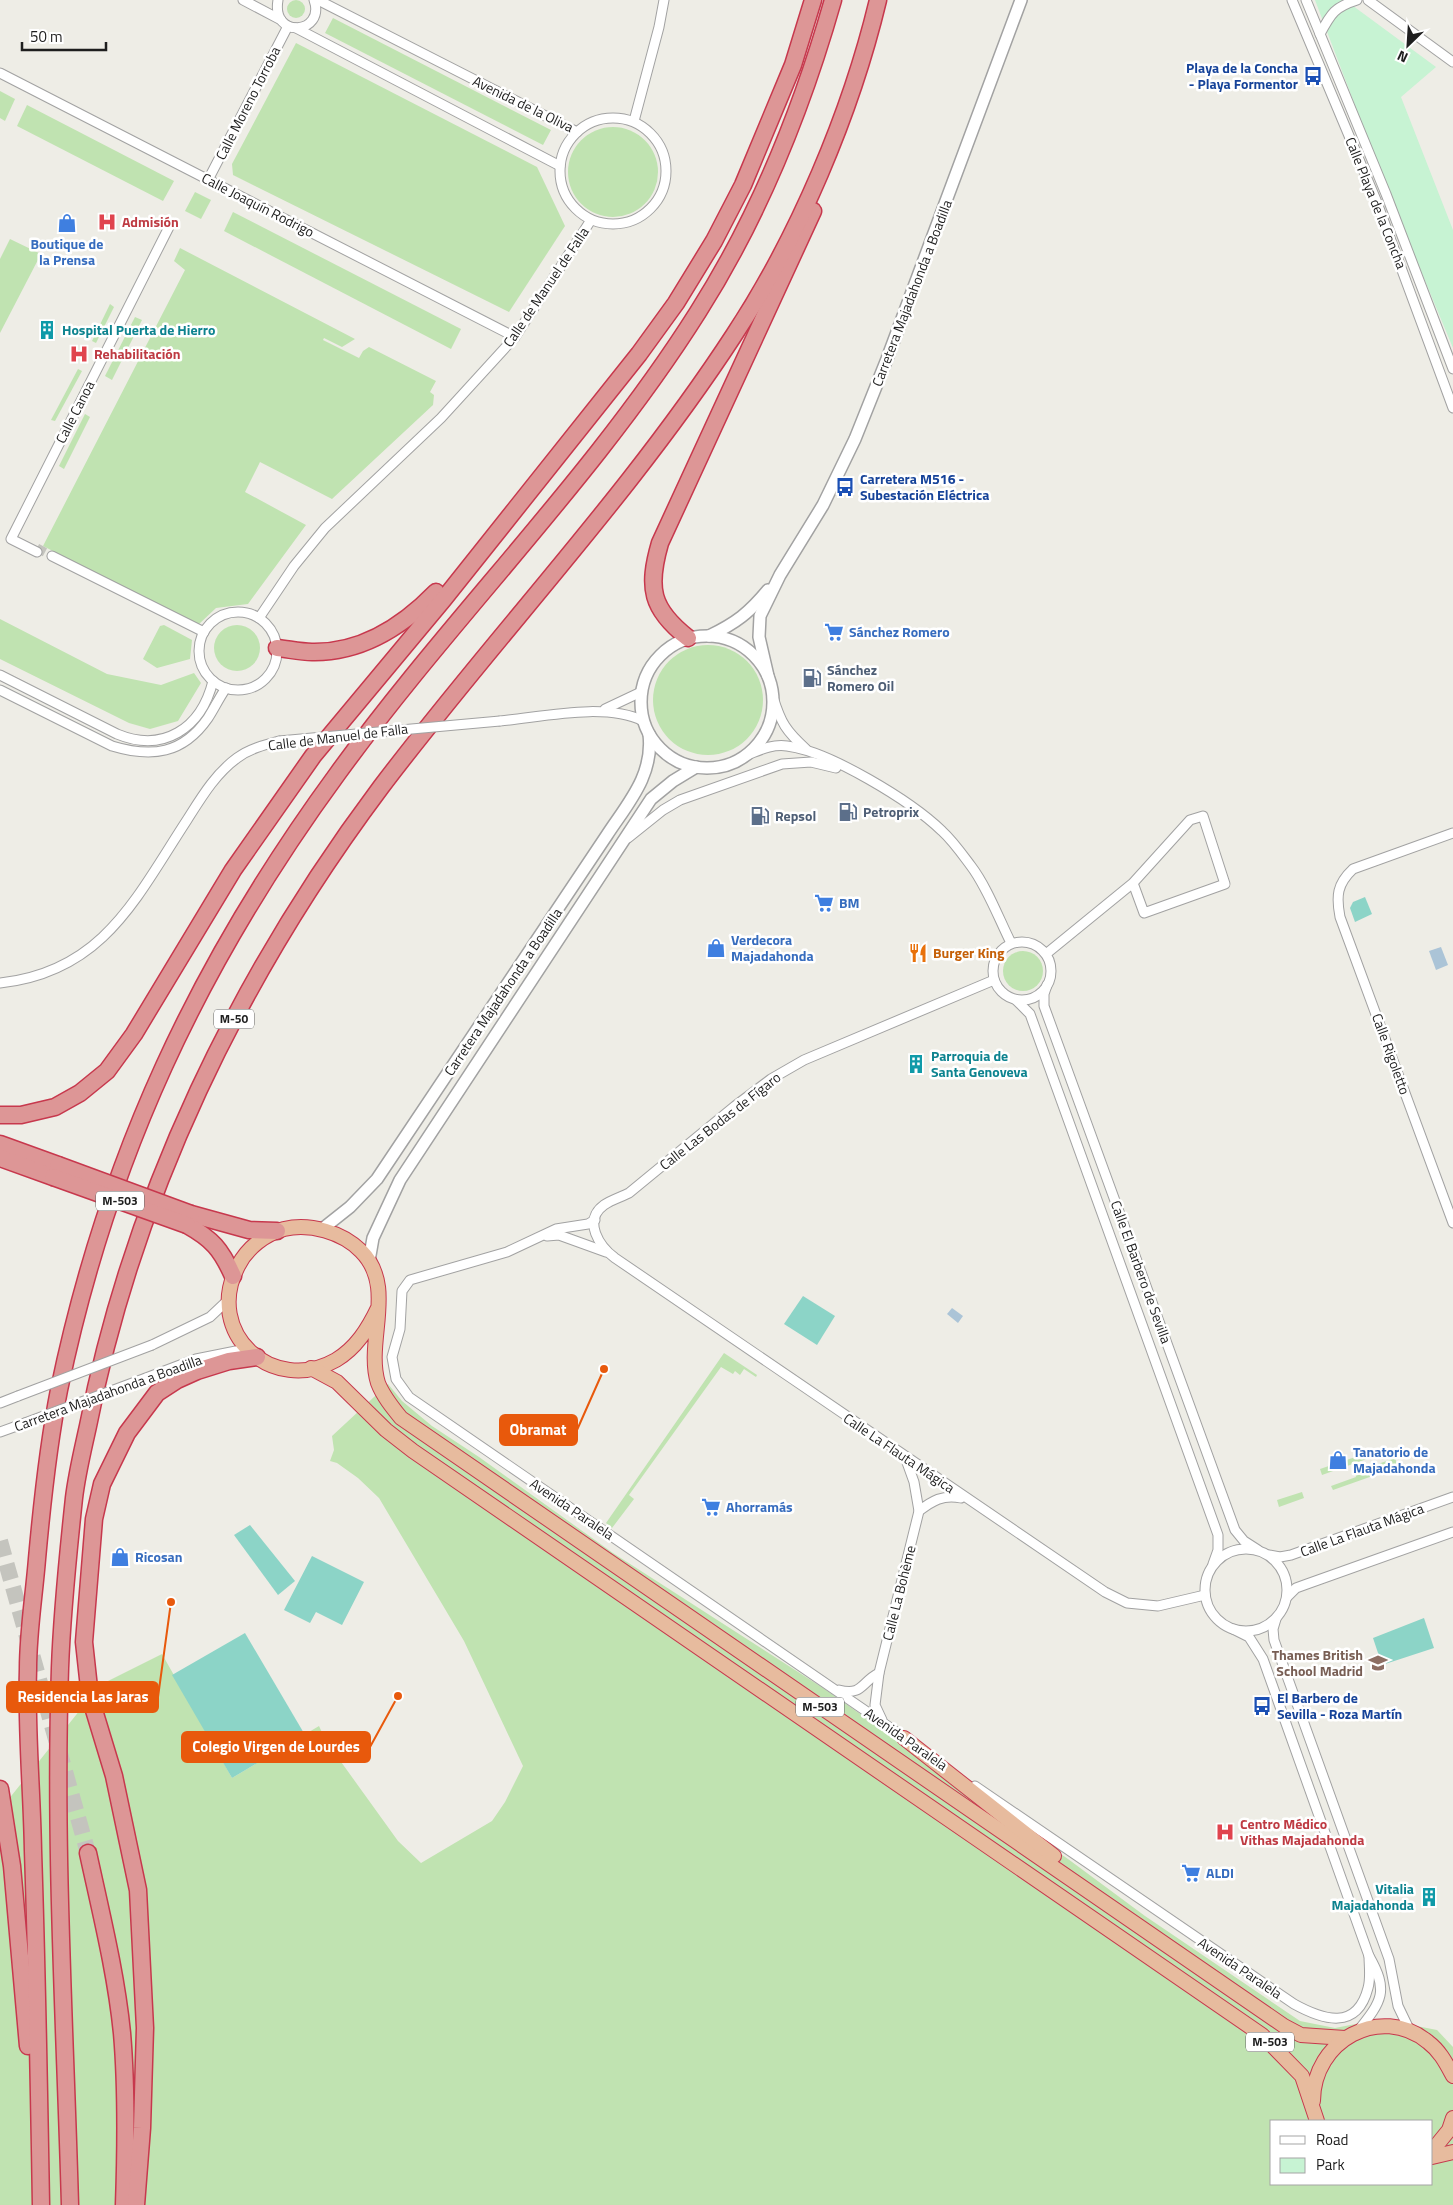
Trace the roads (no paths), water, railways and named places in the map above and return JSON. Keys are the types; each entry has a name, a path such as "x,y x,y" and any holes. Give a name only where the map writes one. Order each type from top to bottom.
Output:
{"highway":[{"path":"0,1115 21,1115 55,1107 80,1093 107,1071 134,1034 214,901 291,785 363,693 442,600 639,354 676,303 714,241 768,128 793,66 813,0"},
{"path":"41,2205 28,1667 44,1490 58,1394 79,1306 122,1163 161,1070 189,1011 224,946 280,855 339,772 405,685 615,428 698,312 733,252 769,180 812,72 834,0"},
{"name":"M-50","path":"70,2205 59,1851 60,1665 73,1511 94,1395 113,1312 160,1176 236,1016 262,966 313,884 378,792 440,712 654,449 735,334 772,270 811,191 844,112 878,0"},
{"path":"688,638 669,622 656,601 653,590 652,569 660,543 817,202 851,116 886,0"},
{"path":"277,648 312,652 340,649 388,632 416,613 536,483"},
{"name":"M-503","path":"0,1144 56,1171 189,1219 249,1230 277,1231 298,1227 321,1230 350,1242 369,1261 378,1283 375,1361 378,1382 386,1398 401,1418 1284,2026 1301,2035 1345,2038"},
{"name":"M-503","path":"0,1158 56,1171"},
{"name":"M-503","path":"189,1219 217,1246 233,1276"},
{"name":"M-503","path":"277,1231 260,1241 246,1253 233,1276 227,1301 231,1324 238,1338 252,1353 281,1367 311,1368 336,1360 354,1346 368,1328 378,1308"},
{"path":"136,2205 142,2128 145,2028 138,1890 114,1776 90,1697 84,1642 94,1519 102,1484 127,1433 157,1393 177,1380 197,1371 252,1353"},
{"name":"M-503","path":"311,1368 338,1382 386,1430 413,1451 1262,2035 1302,2076 1315,2115"},
{"name":"M-503","path":"904,1738 972,1793 1177,1951"},
{"path":"0,1790 12,1866 41,2205"},
{"path":"88,1854 108,1948 122,2032 126,2113 124,2205"},
{"name":"M-503","path":"1315,2115 1313,2089 1319,2069 1329,2052 1345,2038 1358,2031 1375,2027 1393,2027 1410,2031 1428,2042 1443,2056 1453,2076"},
{"path":"1433,2151 1449,2130 1453,2118"},
{"path":"1433,2156 1453,2152"}],"street":[{"path":"242,0 560,166"},
{"path":"278,0 276,10 288,25 307,26 314,18 317,7 314,0"},
{"name":"Avenida de la Oliva","path":"318,0 577,132 589,123 604,118 634,121"},
{"path":"577,132 566,147 560,166 561,182 567,198 577,211 591,220 607,224 624,224 640,217 654,207 663,192 667,176 666,159 659,143 648,130 634,121 660,27 664,0"},
{"name":"Carretera Majadahonda a Boadilla","path":"768,676 759,637 760,616 780,575 823,505 855,439 887,359 1021,0"},
{"name":"Calle Playa de la Concha","path":"1292,0 1376,200 1452,403"},
{"name":"Calle Playa de la Concha","path":"1306,0 1386,194 1453,369"},
{"path":"1320,34 1328,17 1338,6 1357,0"},
{"path":"1368,0 1453,62"},
{"name":"Calle Moreno Torroba","path":"208,180 288,25"},
{"name":"Calle Joaquín Rodrigo","path":"0,74 515,337"},
{"name":"Calle de Manuel de Falla","path":"259,618 294,566 325,528 441,418 515,337 591,220"},
{"name":"Calle Canoa","path":"37,550 16,539 11,539 172,228"},
{"path":"52,558 190,627 202,635"},
{"name":"Carretera Majadahonda a Boadilla","path":"709,636 732,625 749,612 780,575"},
{"path":"233,612 247,612 259,618 268,626 274,636 277,648 273,666 262,682 251,688 238,690 226,688 213,681 200,662 198,653 202,635 209,623 220,615 233,612"},
{"path":"808,751 789,734 780,721 768,676 758,660 744,647 728,639 709,636 688,638 671,646 657,658 647,674 641,692 643,721 649,734 661,750 677,761 696,767 723,766 768,746 786,746 808,751 851,771 907,804 943,832 973,868 1011,943"},
{"path":"0,675 117,734 134,741 153,742 173,736 199,714 213,681"},
{"path":"0,690 112,746 132,752 154,754 182,744 194,734 208,718 226,688"},
{"name":"Calle de Manuel de Falla","path":"600,711 641,692"},
{"path":"747,755 762,739 771,719 773,697"},
{"name":"Calle de Manuel de Falla","path":"0,983 34,977 65,966 95,944 131,907 203,796 223,770 238,758 257,747 279,741 600,711 630,714 643,721"},
{"name":"Carretera Majadahonda a Boadilla","path":"321,1230 350,1207 377,1179 607,835 636,790 648,767 651,751 649,734"},
{"path":"622,843 663,810 680,800 782,764 811,762 851,771"},
{"name":"Carretera Majadahonda a Boadilla","path":"369,1261 373,1238 400,1180 651,799 673,781 696,767"},
{"path":"1046,954 1133,883 1190,820 1203,816 1225,884 1144,913 1133,883"},
{"name":"Calle Rigoletto","path":"1453,833 1353,870 1341,883 1337,900 1340,917 1453,1223"},
{"path":"1011,943 1030,943 1046,954 1051,969 1047,985 1034,998 1016,1000 1002,992 994,980 993,962 1004,948 1011,943"},
{"name":"Calle Las Bodas de Fígaro","path":"595,1220 603,1206 629,1193 771,1079 804,1060 994,980"},
{"name":"Calle El Barbero de Sevilla","path":"1047,985 1044,994 1044,1006 1235,1530 1244,1541 1258,1550"},
{"name":"Calle El Barbero de Sevilla","path":"1016,1000 1030,1014 1218,1535 1218,1550 1213,1564"},
{"path":"542,1236 556,1229 588,1224 595,1220"},
{"path":"595,1220 594,1230 599,1243 609,1253"},
{"path":"542,1236 559,1235 609,1253"},
{"name":"Avenida Paralela","path":"542,1236 507,1252 410,1280 402,1291 400,1329 392,1357 396,1379 409,1397 1294,2004 1315,2015 1334,2020 1350,2015 1363,2002 1369,1986 1369,1956"},
{"name":"Calle La Flauta Mágica","path":"609,1253 1105,1592 1127,1604 1158,1606 1205,1595"},
{"name":"Carretera Majadahonda a Boadilla","path":"0,1403 152,1345 210,1317 227,1301"},
{"name":"Carretera Majadahonda a Boadilla","path":"3,1431 196,1359 252,1353"},
{"name":"Calle La Bohème","path":"883,1722 875,1705 879,1674 918,1511 914,1482 905,1457"},
{"path":"918,1511 932,1500 950,1495 968,1500"},
{"name":"Calle La Flauta Mágica","path":"1269,1555 1291,1556 1453,1496"},
{"path":"1410,2031 1398,2006 1389,1959 1274,1640 1273,1629 1287,1597 1296,1588 1453,1532"},
{"path":"1287,1597 1284,1573 1269,1555 1258,1550 1246,1548 1233,1550 1222,1556 1213,1564 1205,1584 1205,1595 1214,1616 1249,1637 1262,1659 1369,1956 1378,1971 1382,1987 1377,2004 1358,2031"},
{"path":"1234,1629 1256,1630 1276,1619"},
{"path":"833,1688 850,1692 857,1691 879,1674"}],"tunnel":[{"path":"37,548 52,556"},
{"path":"0,1541 88,1853"}],"place":[{"name":"Playa de la Concha - Playa Formentor","path":"1313,76"},
{"name":"Admisión","path":"107,222"},
{"name":"Boutique de la Prensa","path":"67,223"},
{"name":"Hospital Puerta de Hierro","path":"47,330"},
{"name":"Rehabilitación","path":"79,354"},
{"name":"Carretera M516 - Subestación Eléctrica","path":"845,487"},
{"name":"Sánchez Romero","path":"834,632"},
{"name":"Sánchez Romero Oil","path":"812,678"},
{"name":"Petroprix","path":"848,812"},
{"name":"Repsol","path":"760,816"},
{"name":"BM","path":"824,903"},
{"name":"Verdecora Majadahonda","path":"716,948"},
{"name":"Burger King","path":"918,953"},
{"name":"Parroquia de Santa Genoveva","path":"916,1064"},
{"name":"Obramat","path":"604,1369"},
{"name":"Tanatorio de Majadahonda","path":"1338,1460"},
{"name":"Ahorramás","path":"711,1507"},
{"name":"Ricosan","path":"120,1557"},
{"name":"Residencia Las Jaras","path":"171,1602"},
{"name":"Thames British School Madrid","path":"1378,1663"},
{"name":"Colegio Virgen de Lourdes","path":"398,1696"},
{"name":"El Barbero de Sevilla - Roza Martín","path":"1262,1706"},
{"name":"Centro Médico Vithas Majadahonda","path":"1225,1832"},
{"name":"ALDI","path":"1191,1873"},
{"name":"Vitalia Majadahonda","path":"1429,1897"}]}
